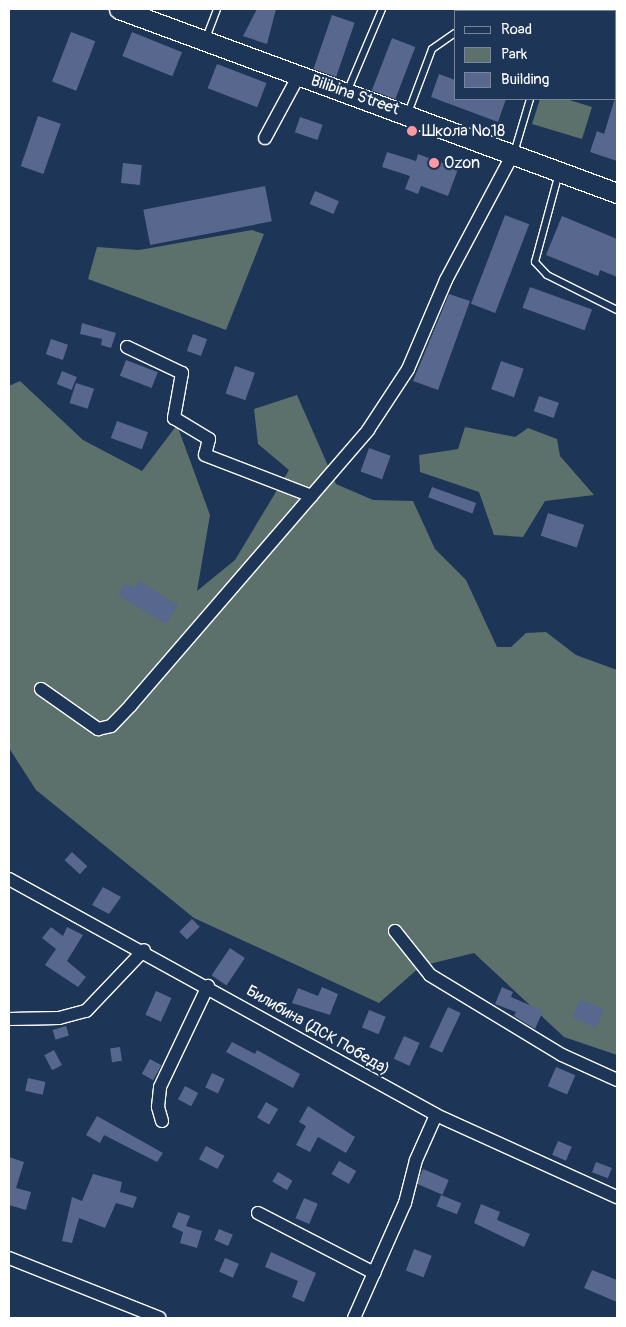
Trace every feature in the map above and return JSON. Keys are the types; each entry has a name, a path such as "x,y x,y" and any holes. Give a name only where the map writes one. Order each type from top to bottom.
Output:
{"main road":[{"name":"Bilibina Street","path":"119,9 346,93 408,113 617,193"}],"street":[{"path":"266,138 299,75"},
{"path":"40,689 98,729 110,726 368,430 408,370 446,280 513,154"},
{"path":"127,347 182,373 174,418 209,439 205,455 311,496"},
{"name":"Билибина (ДСК Победа)","path":"9,879 144,950 436,1115 617,1197"},
{"path":"395,931 430,975 554,1050 617,1080"},
{"path":"9,1019 59,1018 86,1011 144,950"},
{"path":"162,1121 158,1106 160,1087 208,986"},
{"path":"354,1318 374,1274 436,1115"},
{"path":"258,1213 374,1274"},
{"path":"9,1258 160,1318"}],"lane":[{"path":"206,40 217,9"},
{"path":"346,93 382,9"},
{"path":"408,113 432,49 454,34"},
{"path":"513,154 530,100"},
{"path":"560,172 535,262 547,275 617,310"}],"green space":[{"path":"540,100 569,100 592,107 582,139 532,124"},
{"path":"252,230 264,234 226,330 88,279 97,247 139,250"},
{"path":"20,381 83,440 142,471 177,425 210,515 197,591 235,560 289,470 258,444 254,409 297,395 336,484 373,500 413,501 435,549 466,580 497,647 511,647 526,633 546,632 576,655 617,670 617,1055 564,1037 474,953 421,966 379,1003 194,918 36,790 9,748 9,386"},
{"path":"465,427 515,437 528,428 557,439 560,456 594,495 545,501 523,537 494,535 479,492 420,472 419,455 458,449"}],"building":[{"path":"257,9 276,9 267,44 243,36"},
{"path":"332,15 355,23 336,77 313,69"},
{"path":"71,32 95,41 76,91 52,81"},
{"path":"132,32 182,52 172,76 122,56"},
{"path":"392,38 415,47 395,99 372,90"},
{"path":"217,64 266,83 257,107 208,88"},
{"path":"439,74 454,80 454,100 506,100 498,122 431,97"},
{"path":"617,98 617,161 590,152 597,131 604,134 614,100"},
{"path":"38,116 61,124 43,174 21,166"},
{"path":"300,117 323,125 317,140 295,132"},
{"path":"387,152 416,161 418,154 458,169 448,196 421,186 418,194 405,189 410,176 382,167"},
{"path":"123,163 142,165 140,185 121,183"},
{"path":"265,186 272,221 150,245 143,210"},
{"path":"315,191 339,201 333,214 310,204"},
{"path":"505,215 529,224 495,313 471,304"},
{"path":"562,216 617,239 617,277 600,270 598,276 546,255"},
{"path":"530,287 592,310 584,330 522,308"},
{"path":"449,294 470,301 438,390 413,381"},
{"path":"82,323 116,333 111,348 101,345 102,339 80,334"},
{"path":"193,334 207,339 201,356 187,351"},
{"path":"51,339 68,345 63,360 46,354"},
{"path":"126,360 158,372 152,388 120,376"},
{"path":"501,361 524,369 514,397 491,389"},
{"path":"235,366 255,373 245,400 226,393"},
{"path":"62,371 77,377 72,390 57,384"},
{"path":"76,383 94,389 88,409 70,403"},
{"path":"539,396 559,403 554,418 534,411"},
{"path":"117,421 148,432 142,449 111,438"},
{"path":"369,448 391,456 382,479 360,471"},
{"path":"432,487 476,503 472,513 428,497"},
{"path":"548,513 584,525 577,548 541,536"},
{"path":"139,581 178,605 166,624 118,595 125,583 135,588"},
{"path":"72,852 87,866 80,874 64,860"},
{"path":"103,887 121,897 109,914 92,905"},
{"path":"192,919 200,927 187,940 179,932"},
{"path":"51,927 63,936 67,927 83,935 67,961 86,977 78,987 45,965 56,949 42,938"},
{"path":"230,948 245,958 226,985 212,975"},
{"path":"322,987 338,994 330,1015 292,1003 298,988 318,996"},
{"path":"502,987 513,992 511,997 543,1011 535,1029 514,1016 516,1012 495,1004"},
{"path":"156,991 172,998 161,1022 145,1015"},
{"path":"580,999 604,1009 596,1028 572,1017"},
{"path":"448,1007 461,1013 442,1053 429,1047"},
{"path":"369,1010 386,1017 379,1034 362,1028"},
{"path":"66,1026 69,1036 56,1040 53,1030"},
{"path":"404,1036 420,1043 409,1066 394,1059"},
{"path":"232,1042 255,1054 257,1050 300,1074 293,1088 226,1052"},
{"path":"120,1047 122,1061 112,1062 110,1048"},
{"path":"54,1050 62,1065 52,1070 44,1055"},
{"path":"150,1059 161,1065 153,1080 142,1074"},
{"path":"556,1067 575,1075 567,1095 548,1086"},
{"path":"212,1073 225,1079 218,1093 205,1088"},
{"path":"28,1078 46,1082 43,1095 25,1091"},
{"path":"185,1086 198,1093 191,1106 178,1099"},
{"path":"266,1102 278,1109 269,1125 257,1118"},
{"path":"308,1106 355,1137 346,1153 318,1137 310,1152 296,1145 306,1126 299,1122"},
{"path":"97,1116 163,1153 157,1162 104,1135 100,1143 86,1135"},
{"path":"558,1141 572,1147 566,1161 552,1155"},
{"path":"206,1146 225,1156 217,1169 199,1159"},
{"path":"9,1157 24,1162 16,1188 31,1192 26,1210 9,1205"},
{"path":"339,1161 356,1171 349,1184 332,1174"},
{"path":"596,1162 612,1168 608,1178 592,1172"},
{"path":"423,1169 449,1180 443,1195 417,1184"},
{"path":"278,1172 293,1181 287,1190 272,1181"},
{"path":"93,1174 122,1182 120,1192 137,1197 133,1208 116,1203 105,1228 79,1218 72,1243 62,1241 72,1197 82,1201"},
{"path":"441,1195 461,1203 457,1214 437,1206"},
{"path":"304,1198 318,1204 309,1224 295,1218"},
{"path":"481,1204 500,1212 497,1220 530,1234 524,1247 474,1223"},
{"path":"178,1212 190,1216 186,1226 202,1231 197,1248 180,1243 183,1232 172,1227"},
{"path":"219,1229 233,1235 228,1246 214,1240"},
{"path":"414,1249 432,1256 423,1277 406,1270"},
{"path":"271,1252 316,1273 304,1302 292,1297 298,1281 265,1267"},
{"path":"225,1258 239,1264 233,1278 219,1272"},
{"path":"592,1270 617,1280 617,1302 584,1288"}],"place":[{"name":"Школа №18","path":"412,131"},
{"name":"Ozon","path":"434,163"}]}
